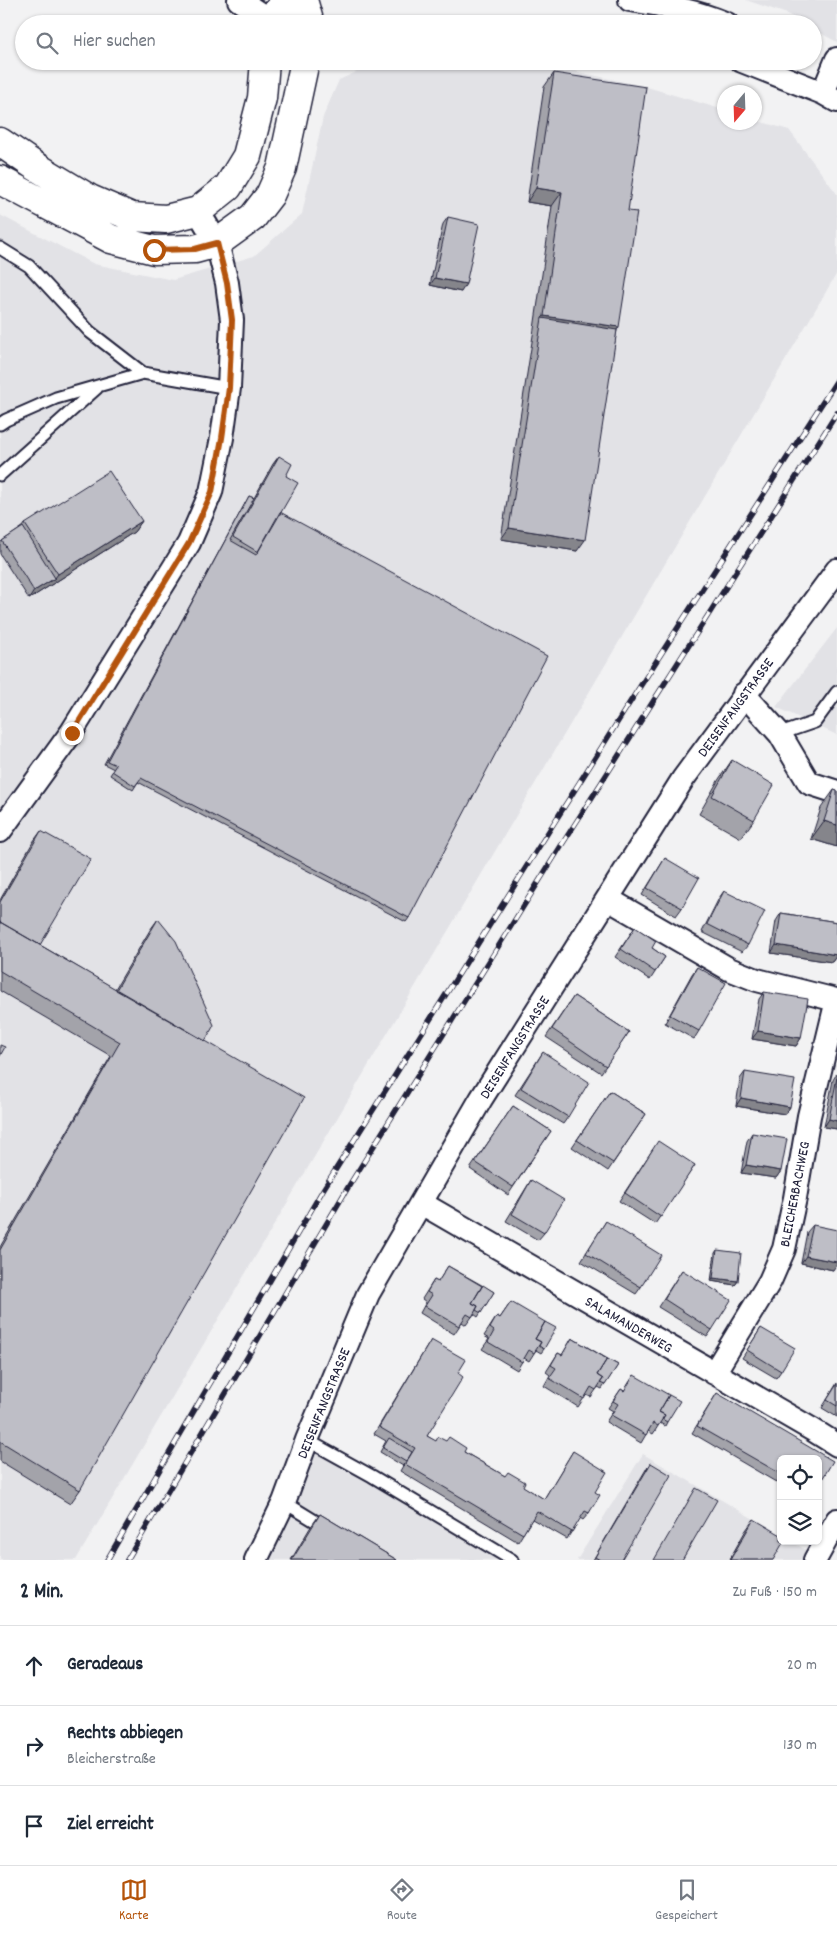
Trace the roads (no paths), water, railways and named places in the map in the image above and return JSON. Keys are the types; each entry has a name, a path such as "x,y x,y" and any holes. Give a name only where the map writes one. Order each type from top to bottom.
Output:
{"main road":[{"path":"280,15 288,0"},
{"path":"303,0 307,15"},
{"path":"0,142 35,166 90,199 132,217 166,219 198,211 228,187 247,156 262,98 264,70"},
{"path":"0,180 111,239 154,250 195,249 217,243 253,217 270,195 282,168 303,70"}],"street":[{"path":"239,0 263,15"},
{"path":"630,0 706,15"},
{"path":"830,96 837,59"},
{"path":"765,70 830,96"},
{"path":"797,70 830,96"},
{"path":"0,832 72,733 189,543 212,492 229,388 232,320 227,283 217,243 198,211"},
{"name":"DEISENFANGSTRASSE","path":"256,1560 284,1502 307,1440 368,1294 481,1099 683,780 744,694 837,570"},
{"path":"744,694 780,734 809,783 837,792"},
{"name":"BLEICHERBACHWEG","path":"608,899 729,969 757,980 837,1000 832,1043 808,1116 796,1198 784,1249 770,1281 714,1373"},
{"name":"SALAMANDERWEG","path":"421,1203 837,1445"},
{"path":"815,1560 837,1520"}],"lane":[{"path":"0,248 29,266 90,332 143,372 229,388"},
{"path":"0,424 56,398 143,372"},
{"path":"0,475 98,387"},
{"path":"780,734 815,722 837,692"},
{"path":"307,1440 365,1472 512,1560"},
{"path":"284,1502 334,1533"}],"railway":[{"path":"107,1560 324,1188 632,699 837,380"},
{"path":"127,1560 350,1184 561,846 837,413"}]}
